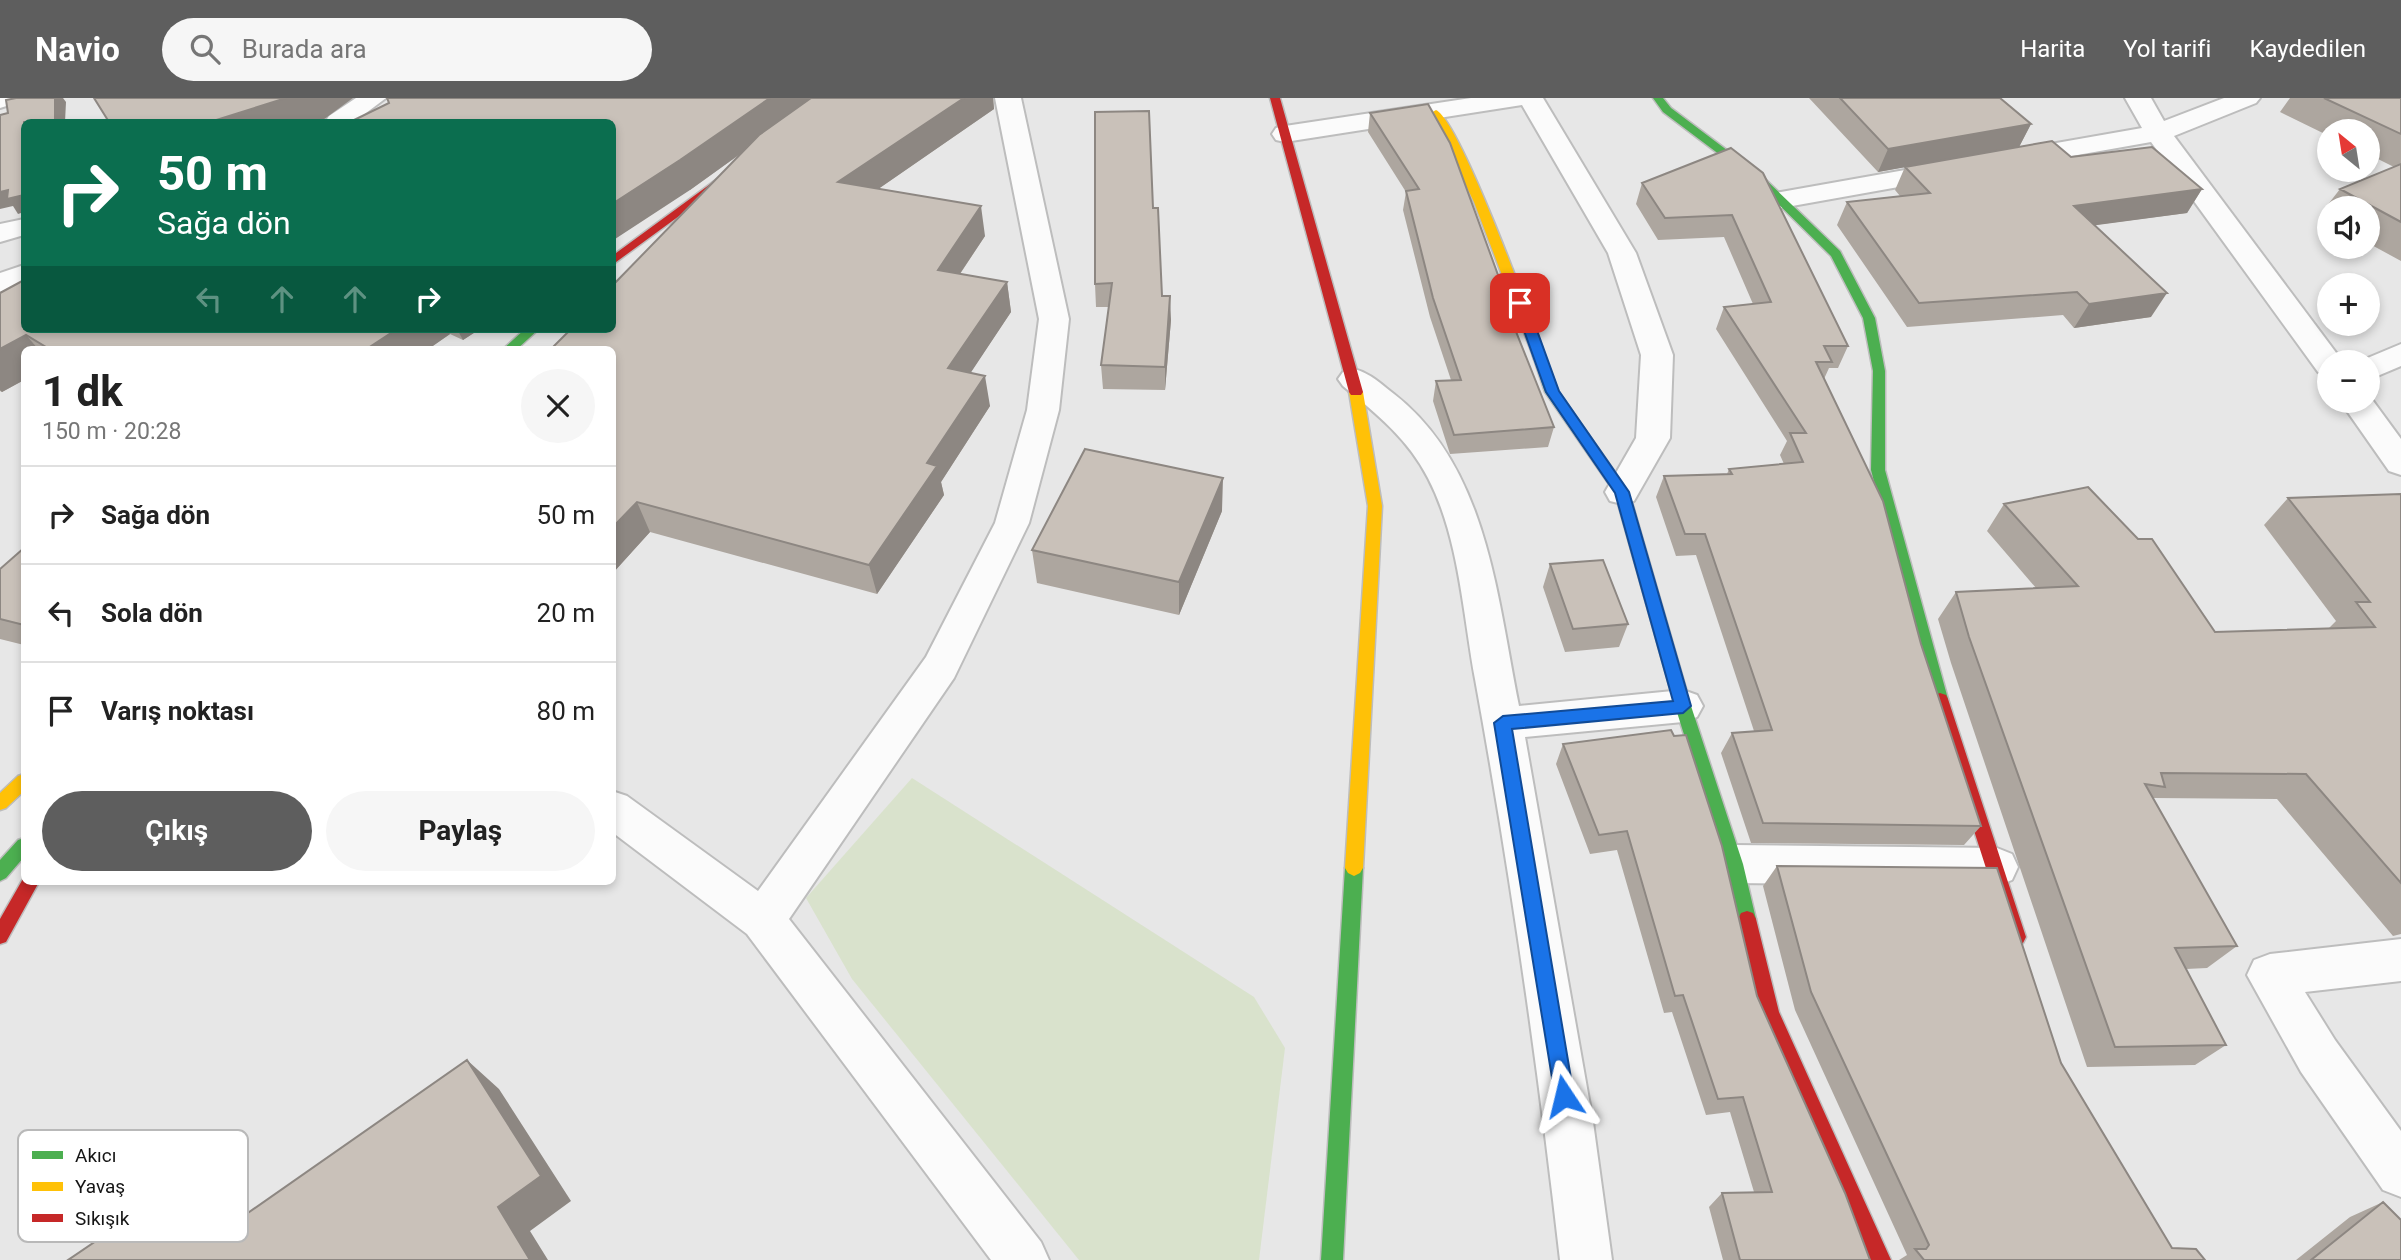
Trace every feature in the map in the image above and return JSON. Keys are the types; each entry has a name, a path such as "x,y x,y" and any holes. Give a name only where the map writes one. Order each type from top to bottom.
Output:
{"street":[{"path":"0,100 7,98"},
{"path":"342,119 373,98"},
{"path":"762,920 940,667 1012,523 1043,410 1054,319 1023,156 1008,98"},
{"path":"1275,98 1354,379 1375,506 1332,1260"},
{"path":"1285,134 1521,98"},
{"path":"1530,98 1622,253 1657,355 1653,438 1622,492"},
{"path":"1658,98 1667,110 1760,180 1836,254 1869,318 1878,371 1878,470 1929,664 1997,867 2021,950"},
{"path":"2138,98 2158,133 2318,350"},
{"path":"1781,200 2158,133 2218,112 2247,98"},
{"path":"1436,113 1460,155 1491,227 1552,392 1622,492 1683,706 1734,864 1770,1012 1881,1260"},
{"path":"616,254 761,153"},
{"path":"0,233 21,228"},
{"path":"0,283 21,275"},
{"path":"513,346 528,333"},
{"path":"2380,364 2401,354"},
{"path":"1354,379 1406,420 1445,477 1467,538 1503,723 1569,1122 1586,1260"},
{"path":"2365,413 2401,463"},
{"path":"1503,723 1683,706"},
{"path":"0,803 21,784"},
{"path":"616,811 762,920 1023,1260"},
{"path":"0,873 21,848"},
{"path":"1734,864 1997,867"},
{"path":"0,936 28,885"},
{"path":"2401,960 2270,975 2318,1056 2401,1172"}],"green space":[{"path":"912,778 1254,997 1285,1048 1259,1260 1079,1260 852,979 806,898"}],"building":[{"path":"55,98 55,119 21,119 21,196 7,199 8,190 0,192 0,115 8,113 6,100"},
{"path":"94,98 286,98 220,119 107,119"},
{"path":"387,98 770,98 616,201 616,119 356,119 389,103"},
{"path":"811,98 964,98 838,182 981,206 938,270 1007,282 948,368 985,376 927,463 937,466 869,565 637,502 616,524 616,346 554,346 567,333 616,333 616,282 759,135"},
{"path":"1840,98 2000,98 2031,124 1888,149"},
{"path":"2324,98 2401,98 2401,134 2380,124 2380,119 2369,119"},
{"path":"1428,104 1450,143 1514,319 1511,319 1554,427 1454,435 1436,381 1461,380 1433,298 1406,191 1419,189 1370,113"},
{"path":"1149,111 1153,208 1158,208 1162,296 1170,296 1165,367 1101,365 1112,283 1095,284 1095,112"},
{"path":"2052,141 2071,157 2152,147 2202,189 2074,206 2167,293 2089,304 2077,292 1919,303 1847,202 1930,193 1905,167"},
{"path":"1731,148 1763,173 1848,346 1824,346 1832,362 1816,362 1883,501 1921,644 1981,826 1763,823 1732,733 1772,730 1705,534 1685,534 1664,476 1732,474 1729,469 1803,462 1790,433 1806,433 1724,307 1771,302 1732,215 1665,218 1642,183"},
{"path":"2401,164 2401,222 2380,211 2380,196 2353,196 2340,189 2357,182 2380,182 2380,173"},
{"path":"21,282 21,333 391,333 371,346 44,346 26,335 0,349 0,293"},
{"path":"1085,449 1223,478 1179,582 1032,550"},
{"path":"2088,487 2138,539 2152,539 2215,632 2375,627 2356,602 2370,602 2288,498 2401,494 2401,883 2306,774 2161,773 2165,787 2145,784 2237,946 2175,948 2226,1045 2115,1047 1969,637 1956,592 2078,586 2004,504"},
{"path":"21,551 21,624 0,619 0,569"},
{"path":"1603,560 1628,624 1573,629 1550,564"},
{"path":"1671,730 1674,736 1686,735 1722,846 1757,996 1845,1193 1870,1260 1740,1260 1722,1193 1772,1192 1743,1097 1718,1099 1683,995 1675,996 1627,831 1599,835 1563,744"},
{"path":"1777,866 1997,868 2061,1063 2172,1248 2196,1249 2205,1260 1924,1260 1915,1249 1926,1249 1929,1245 1811,992"},
{"path":"467,1060 541,1176 498,1207 530,1260 68,1260 95,1242 248,1242 248,1213"},
{"path":"2383,1202 2401,1220 2401,1260 2311,1260"}],"traffic: fast":[{"path":"1658,98 1667,110 1760,180 1836,254 1869,318 1879,371 1878,470 1940,699"},
{"path":"513,346 528,333"},
{"path":"1539,356 1552,392 1622,492 1683,706 1734,864 1747,919"},
{"path":"0,873 21,848"},
{"path":"1332,1260 1354,868"}],"traffic: slow":[{"path":"1436,113 1480,202 1539,356"},
{"path":"1354,868 1375,506 1356,392"},
{"path":"0,803 21,784"}],"traffic: jam":[{"path":"1275,98 1356,392"},
{"path":"616,259 743,165"},
{"path":"1940,699 2017,937"},
{"path":"0,936 28,885"},
{"path":"1747,919 1770,1012 1880,1260"}],"route":[{"path":"1520,303 1552,392 1622,492 1683,706 1503,723 1518,832 1564,1096"}]}
